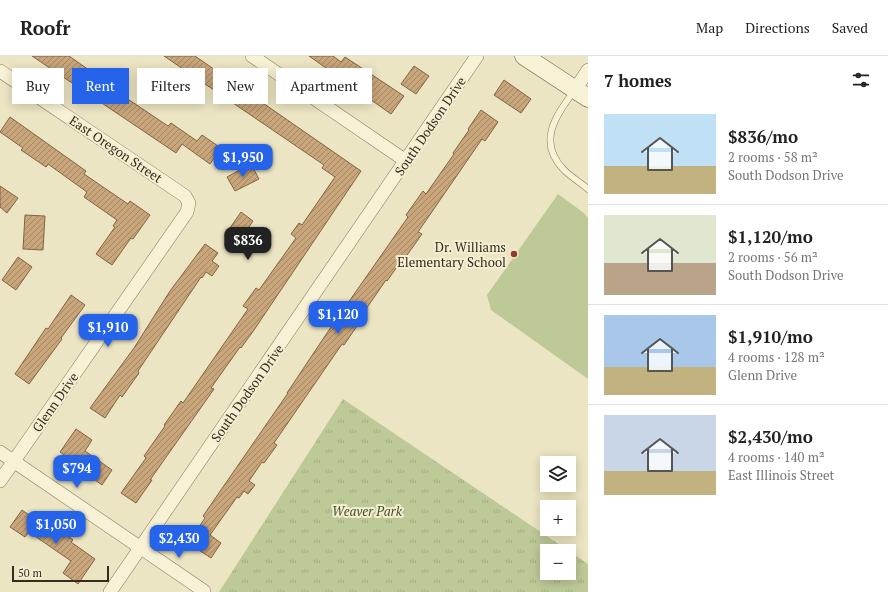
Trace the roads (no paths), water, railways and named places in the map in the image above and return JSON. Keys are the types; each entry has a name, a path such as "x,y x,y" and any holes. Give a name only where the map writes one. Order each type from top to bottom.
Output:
{"main road":[{"path":"524,56 584,85"},
{"path":"545,56 584,85"}],"street":[{"path":"252,56 406,161"},
{"name":"South Dodson Drive","path":"110,592 477,56"},
{"name":"East Oregon Street","path":"0,71 185,196 189,203"},
{"name":"Glenn Drive","path":"0,482 187,212 189,203"},
{"path":"0,452 204,591"}],"lane":[{"path":"584,85 556,118 550,136 552,155 564,170 588,189"}],"place":[{"name":"Dr. Williams Elementary School","path":"514,254"}],"park label":[{"name":"Weaver Park","path":"367,511"}]}
